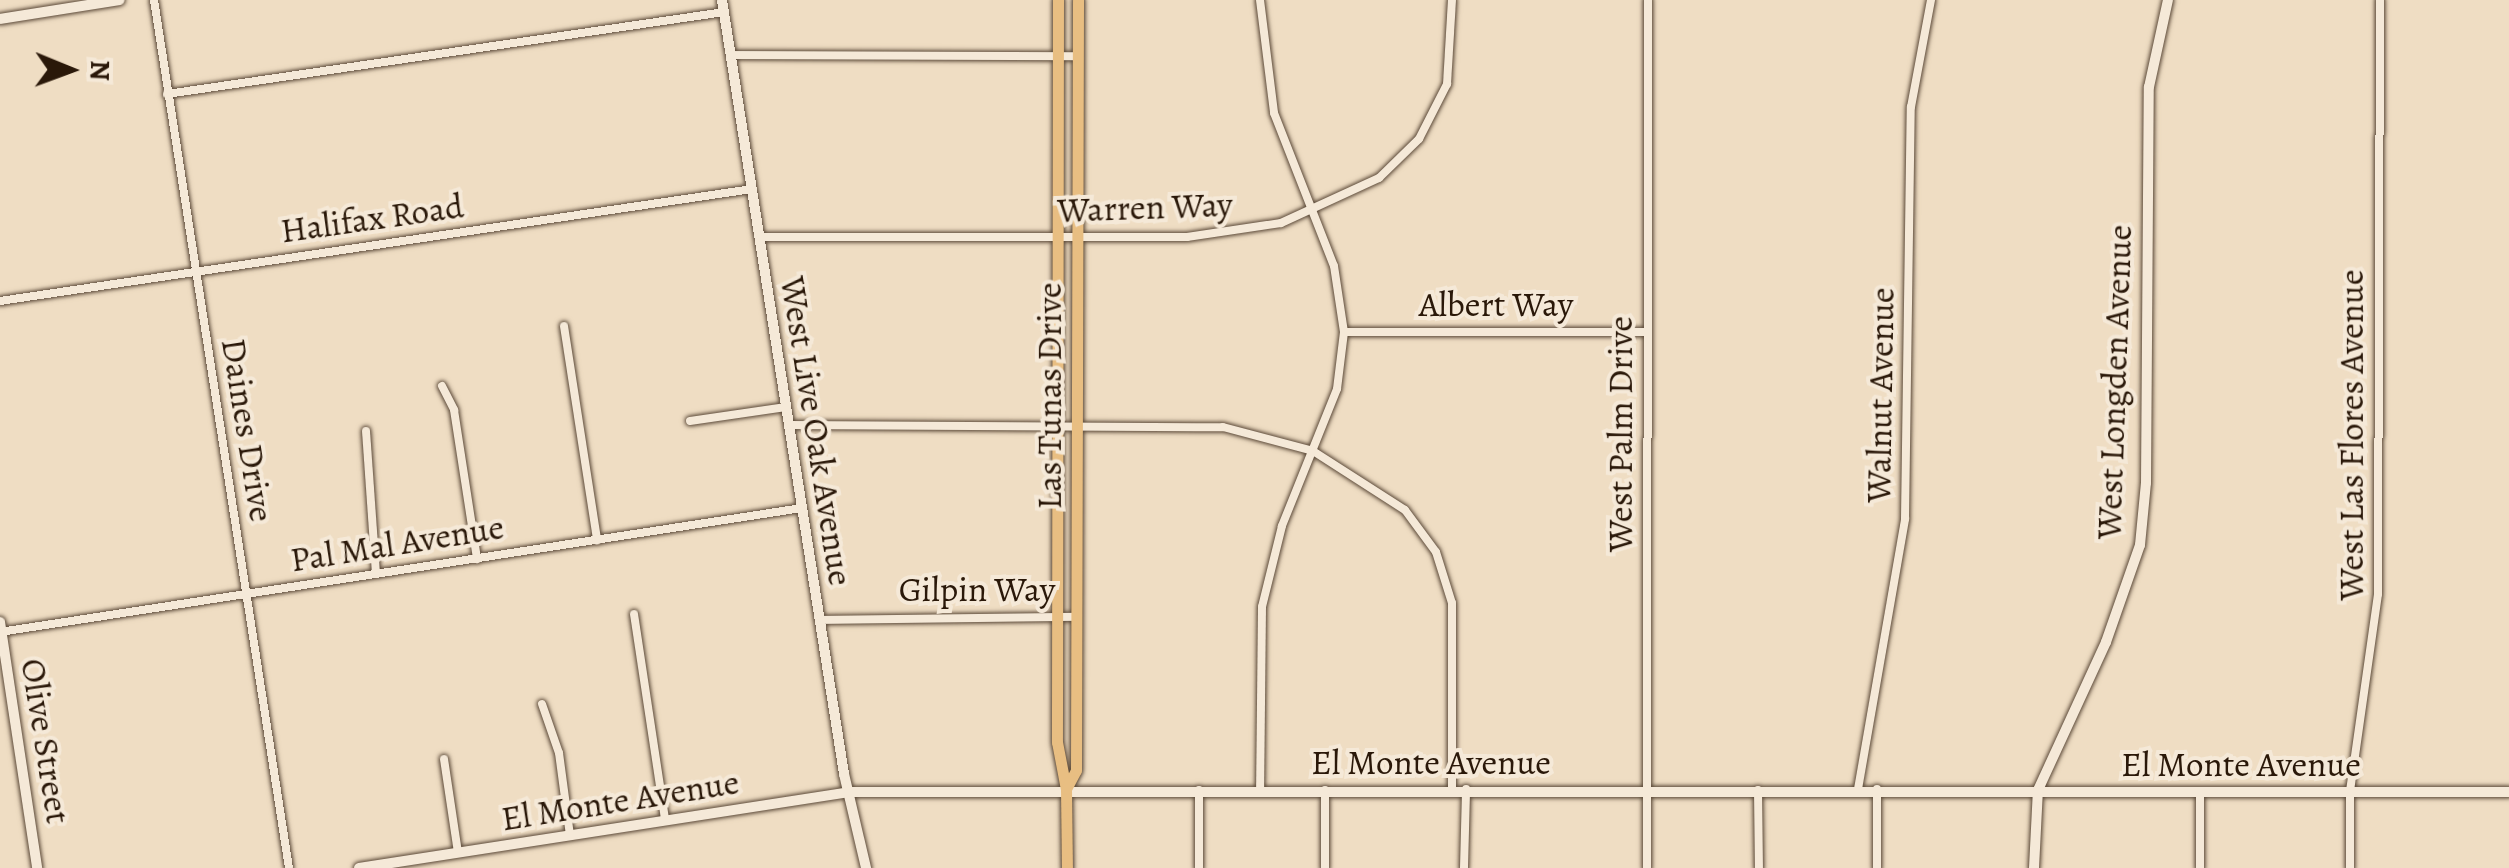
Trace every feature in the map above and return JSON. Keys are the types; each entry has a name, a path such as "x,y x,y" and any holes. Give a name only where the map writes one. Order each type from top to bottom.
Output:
{"main road":[{"name":"Las Tunas Drive","path":"1058,0 1056,618 1058,770 1066,789 1067,868"},
{"name":"Las Tunas Drive","path":"1066,789 1076,770 1078,0"}],"street":[{"path":"28,0 30,14"},
{"path":"0,19 120,0"},
{"name":"Daines Drive","path":"154,0 290,868"},
{"path":"1260,0 1274,113 1337,276 1344,332 1338,389 1282,526 1262,607 1260,790"},
{"name":"Warren Way","path":"760,237 1240,234 1313,210 1379,178 1418,139 1447,84 1452,0"},
{"name":"West Palm Drive","path":"1647,868 1648,0"},
{"name":"Walnut Avenue","path":"1858,789 1905,519 1911,106 1931,0"},
{"name":"West Longden Avenue","path":"2034,868 2038,790 2106,642 2140,545 2146,483 2149,87 2168,0"},
{"name":"West Las Flores Avenue","path":"2350,868 2350,791 2373,664 2378,594 2380,0"},
{"path":"168,94 723,6"},
{"name":"West Live Oak Avenue","path":"723,6 819,620 866,868"},
{"path":"730,55 1077,56"},
{"name":"Halifax Road","path":"0,301 752,189"},
{"path":"564,326 597,540"},
{"name":"Albert Way","path":"1344,332 1648,332"},
{"path":"442,386 454,410 477,559"},
{"path":"690,421 786,408"},
{"path":"788,425 1223,427 1313,451 1404,510 1436,552 1452,617 1452,789"},
{"path":"366,431 376,574"},
{"name":"Pal Mal Avenue","path":"1,629 802,508"},
{"path":"634,614 665,820"},
{"name":"Gilpin Way","path":"819,620 1076,617"},
{"name":"Olive Street","path":"1,629 38,868"},
{"path":"542,704 559,753 570,836"},
{"path":"444,759 458,853"},
{"path":"1464,868 1466,789"},
{"path":"1877,868 1878,789"},
{"path":"1198,790 1199,868"},
{"path":"1325,790 1325,868"},
{"path":"1758,790 1759,868"},
{"name":"El Monte Avenue","path":"360,868 416,864 458,853 849,792 2509,792"},
{"path":"2200,792 2200,868"}]}
